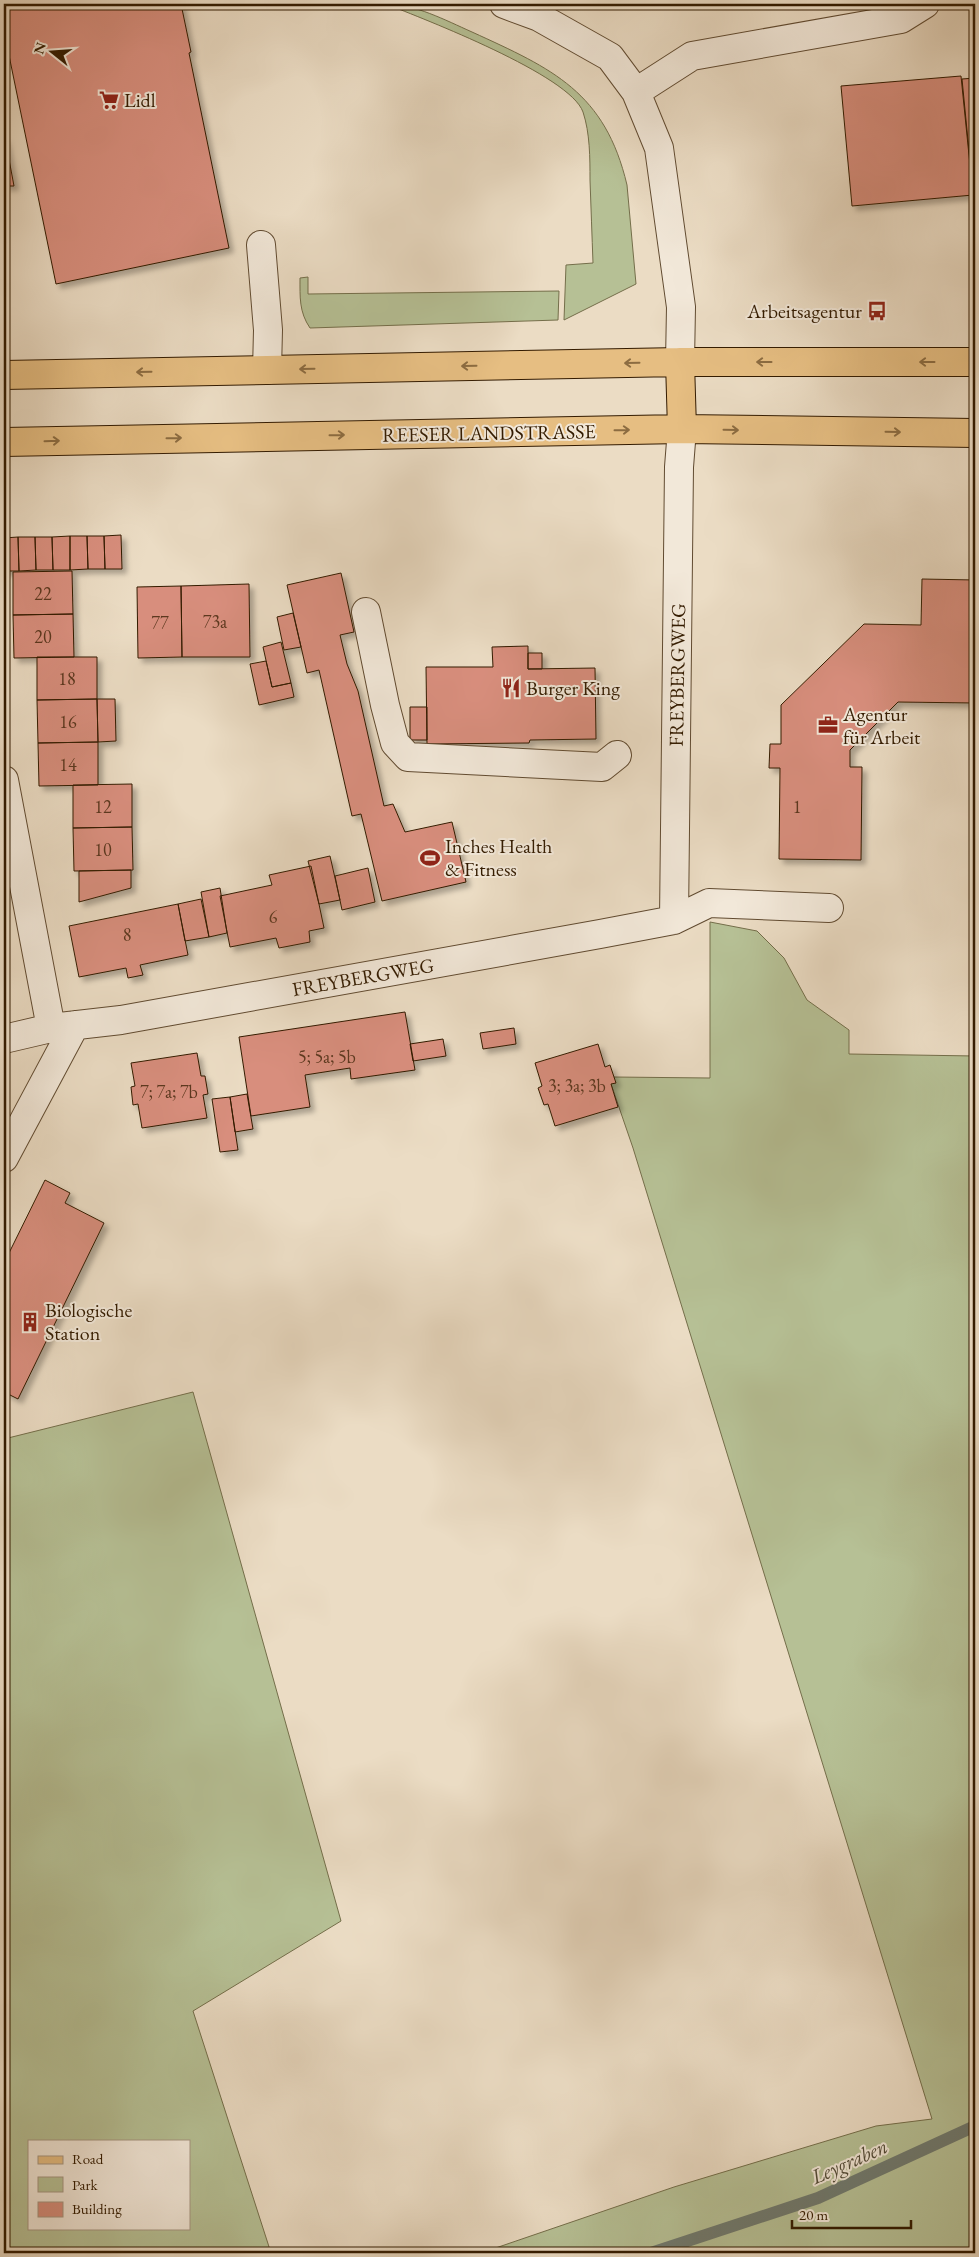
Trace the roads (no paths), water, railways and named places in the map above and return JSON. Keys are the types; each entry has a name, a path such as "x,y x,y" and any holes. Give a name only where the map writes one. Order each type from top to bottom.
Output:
{"main road":[{"path":"4,375 680,362 975,362"},
{"path":"680,362 682,429"},
{"name":"REESER LANDSTRASSE","path":"4,442 682,429 975,433"}],"street":[{"path":"504,4 539,17 610,57 636,92 659,148 682,307 680,362"},
{"path":"636,92 692,56 901,19 925,4"},
{"path":"261,246 268,330 267,370"},
{"name":"FREYBERGWEG","path":"674,920 682,429"},
{"path":"366,612 385,705 395,743 408,757 602,767 617,755"},
{"path":"4,780 63,1027 4,1158"},
{"name":"FREYBERGWEG","path":"4,1039 63,1027 121,1020 674,920 709,904 829,908"}],"waterway":[{"name":"Leygraben","path":"651,2253 818,2198 975,2126"}],"place":[{"name":"Lidl","path":"109,100"},
{"name":"Arbeitsagentur","path":"877,311"},
{"name":"Burger King","path":"511,688"},
{"name":"Agentur für Arbeit","path":"828,725"},
{"name":"Inches Health & Fitness","path":"430,858"},
{"name":"Biologische Station","path":"30,1322"}]}
